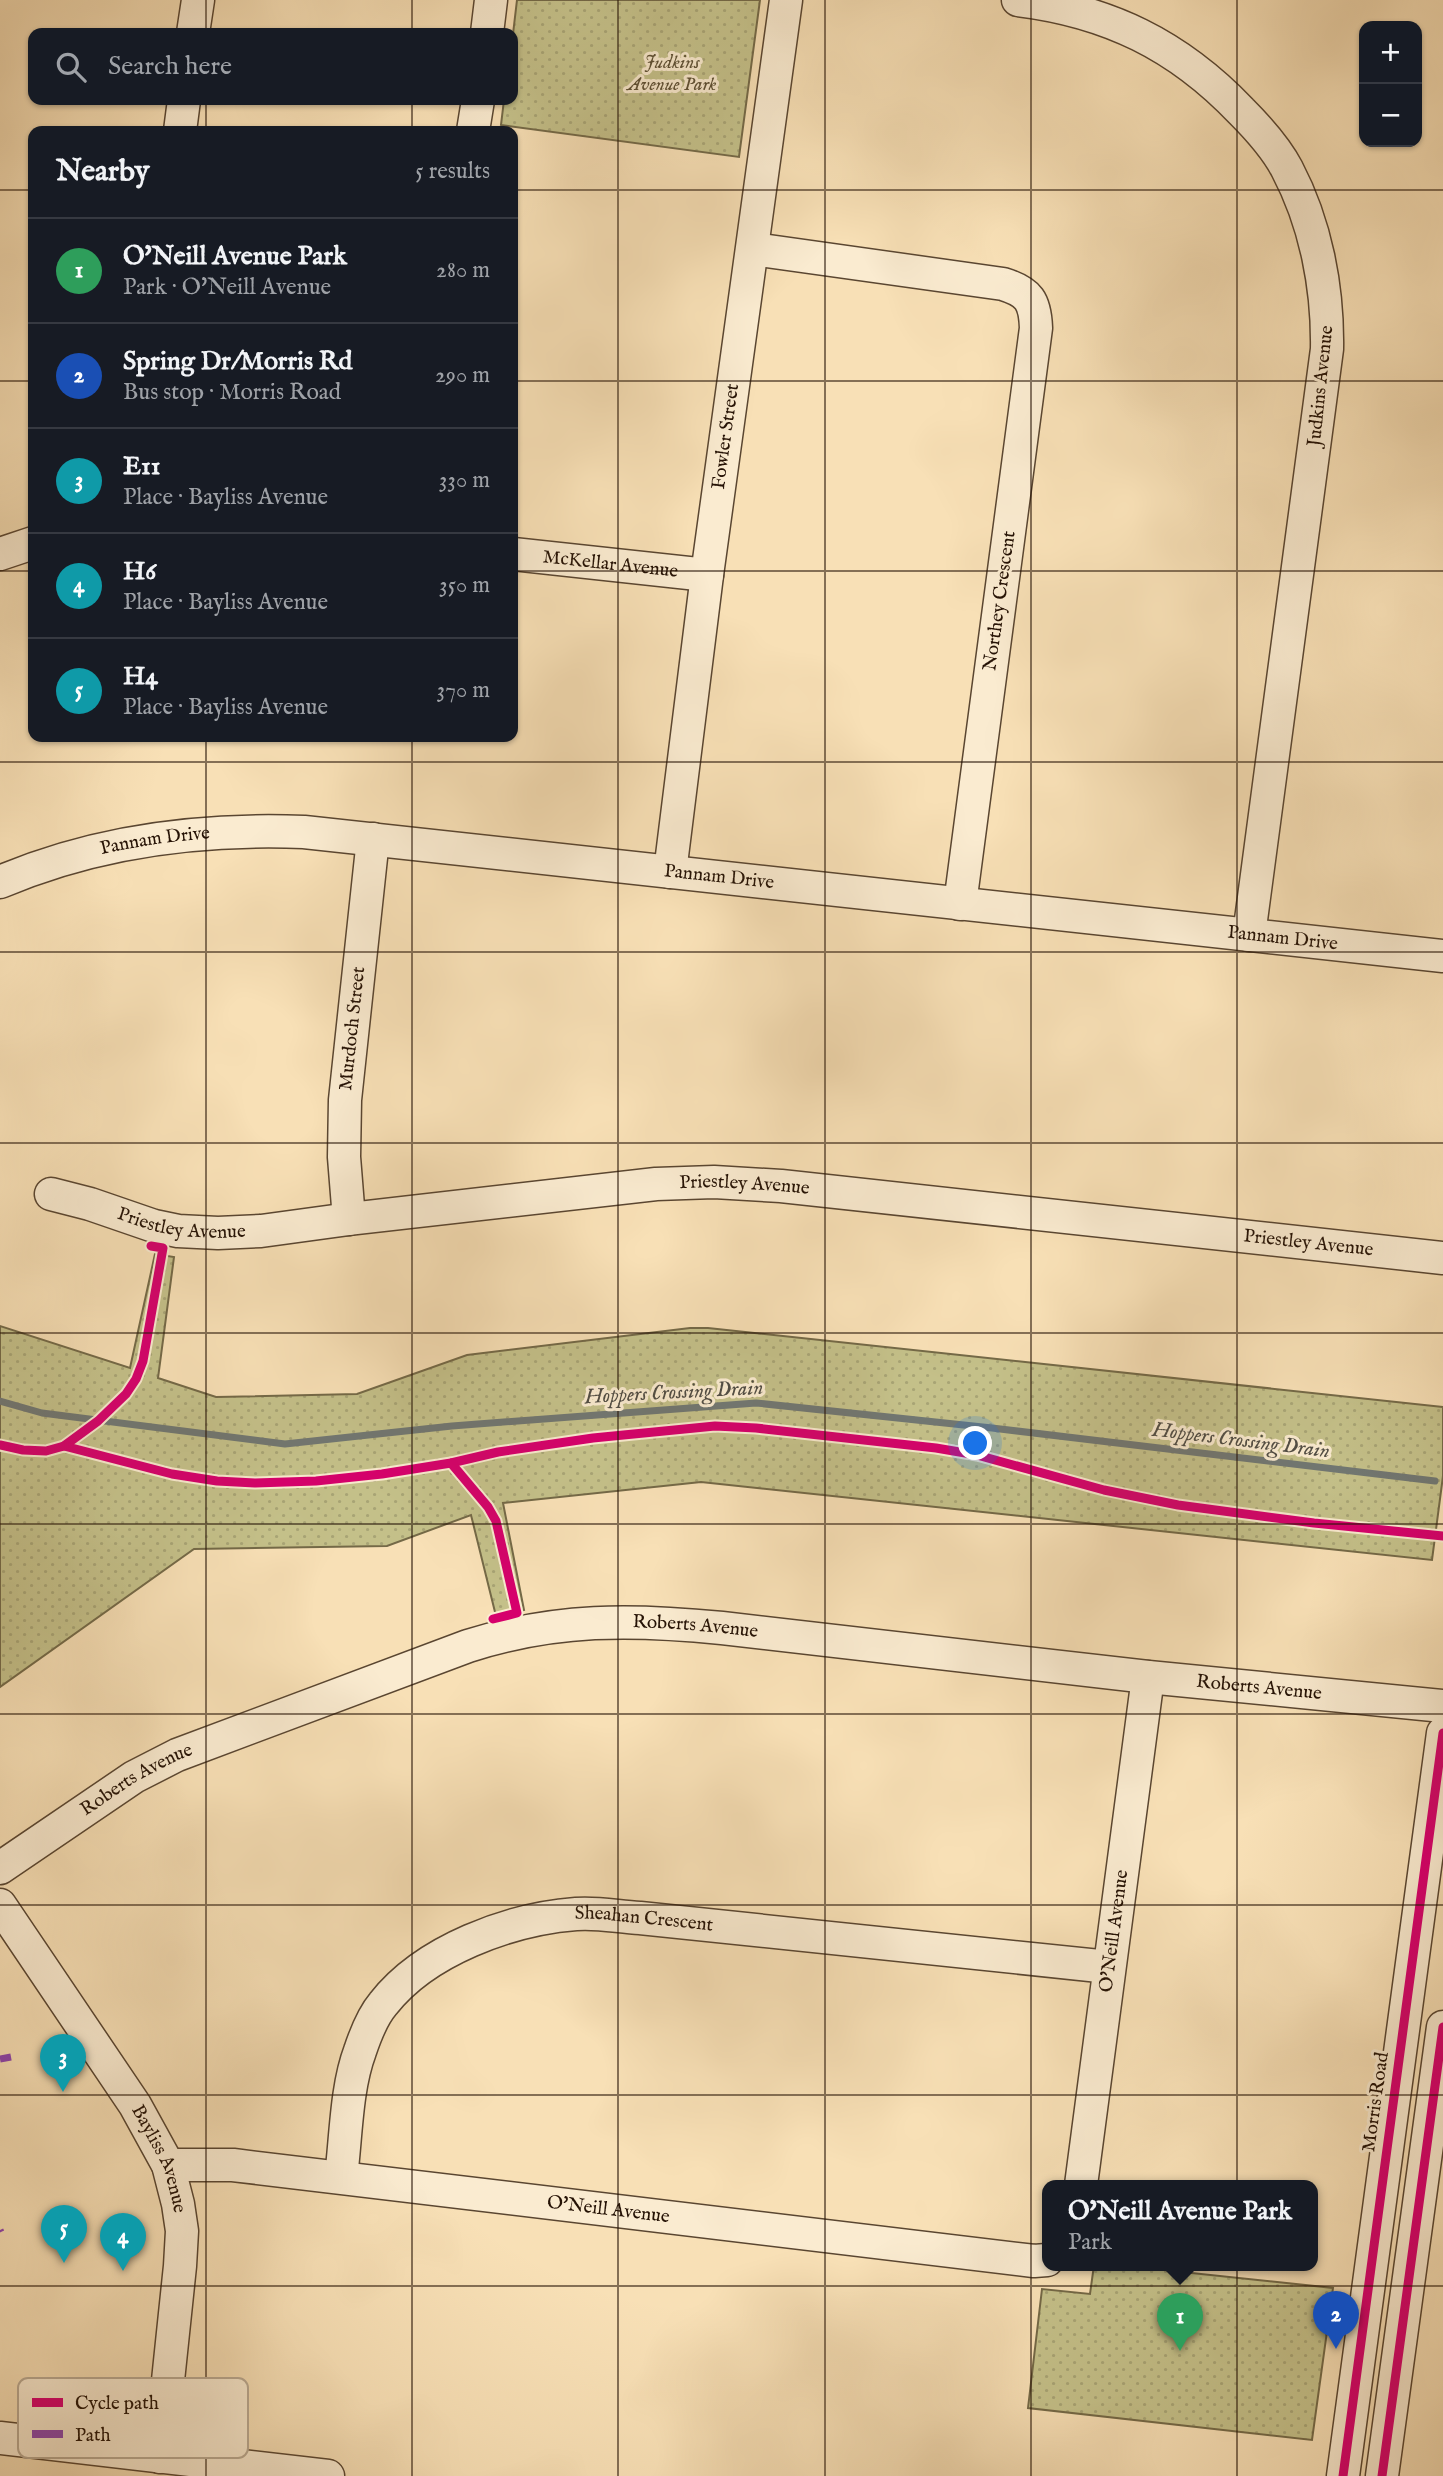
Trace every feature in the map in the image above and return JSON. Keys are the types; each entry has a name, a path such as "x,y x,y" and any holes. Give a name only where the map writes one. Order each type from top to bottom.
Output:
{"street":[{"path":"194,28 198,0"},
{"path":"488,28 491,0"},
{"name":"Fowler Street","path":"670,872 707,575 786,0"},
{"name":"Judkins Avenue","path":"1018,0 1048,4 1104,18 1153,39 1189,62 1259,129 1287,168 1305,209 1317,252 1325,291 1327,349 1249,935"},
{"path":"181,126 183,105"},
{"path":"474,126 477,105"},
{"name":"Northey Crescent","path":"753,249 1003,284 1018,289 1041,290 1035,313 1036,328 960,904"},
{"path":"0,554 28,545"},
{"name":"McKellar Avenue","path":"518,555 707,575"},
{"name":"Pannam Drive","path":"0,882 81,853 166,837 262,831 304,832 1443,956"},
{"name":"Murdoch Street","path":"349,1219 344,1157 345,1100 373,839"},
{"name":"Priestley Avenue","path":"51,1194 154,1226 178,1231 218,1233 261,1231 656,1184 714,1182 794,1187 1443,1258"},
{"name":"Roberts Avenue","path":"0,1868 134,1777 177,1755 468,1646 498,1637 584,1623 656,1622 1148,1677 1443,1706"},
{"name":"O'Neill Avenue","path":"1082,2180 1148,1677"},
{"name":"Morris Road","path":"1343,2476 1443,1733"},
{"name":"Bayliss Avenue","path":"0,1905 135,2105 168,2165 182,2231 168,2378"},
{"name":"Sheahan Crescent","path":"341,2177 353,2077 359,2054 382,2004 428,1964 455,1948 491,1932 531,1921 578,1914 640,1918 1109,1967"},
{"path":"1382,2476 1443,2027"},
{"name":"O'Neill Avenue","path":"168,2165 233,2165 1042,2260"},
{"path":"0,2438 18,2440"},
{"path":"169,2458 328,2476"}],"green space":[{"name":"Judkins Avenue Park","path":"517,0 760,0 739,157 501,125 503,105 518,105 518,28 514,28"},
{"path":"155,1254 174,1257 158,1378 216,1397 357,1394 467,1355 708,1328 1443,1407 1443,1476 1432,1560 701,1482 503,1503 524,1610 496,1616 471,1515 387,1546 194,1549 0,1687 0,1326 130,1368"},
{"path":"1093,2271 1173,2271 1333,2288 1312,2440 1028,2408 1042,2289 1090,2294"}],"waterway":[{"name":"Hoppers Crossing Drain","path":"0,1401 42,1413 285,1444 452,1426 756,1403 1435,1481"}],"marked path":[{"path":"0,2059 11,2057"}],"cycle path":[{"path":"0,1445 46,1451 64,1446 98,1421 126,1394 143,1361 163,1248 151,1246"},
{"path":"64,1446 172,1474 217,1481 255,1483 316,1481 382,1474 498,1452 593,1438 715,1426 756,1428 977,1455 1104,1490 1178,1505 1443,1536"},
{"path":"451,1463 488,1507 496,1521 517,1613 493,1619"},
{"path":"1343,2476 1443,1733"},
{"path":"1382,2476 1443,2027"}],"place":[{"name":"E11","path":"63,2092"},
{"name":"H4","path":"64,2263"},
{"name":"H6","path":"123,2271"},
{"name":"Spring Dr/Morris Rd","path":"1336,2349"},
{"name":"O'Neill Avenue Park","path":"1180,2351"}]}
